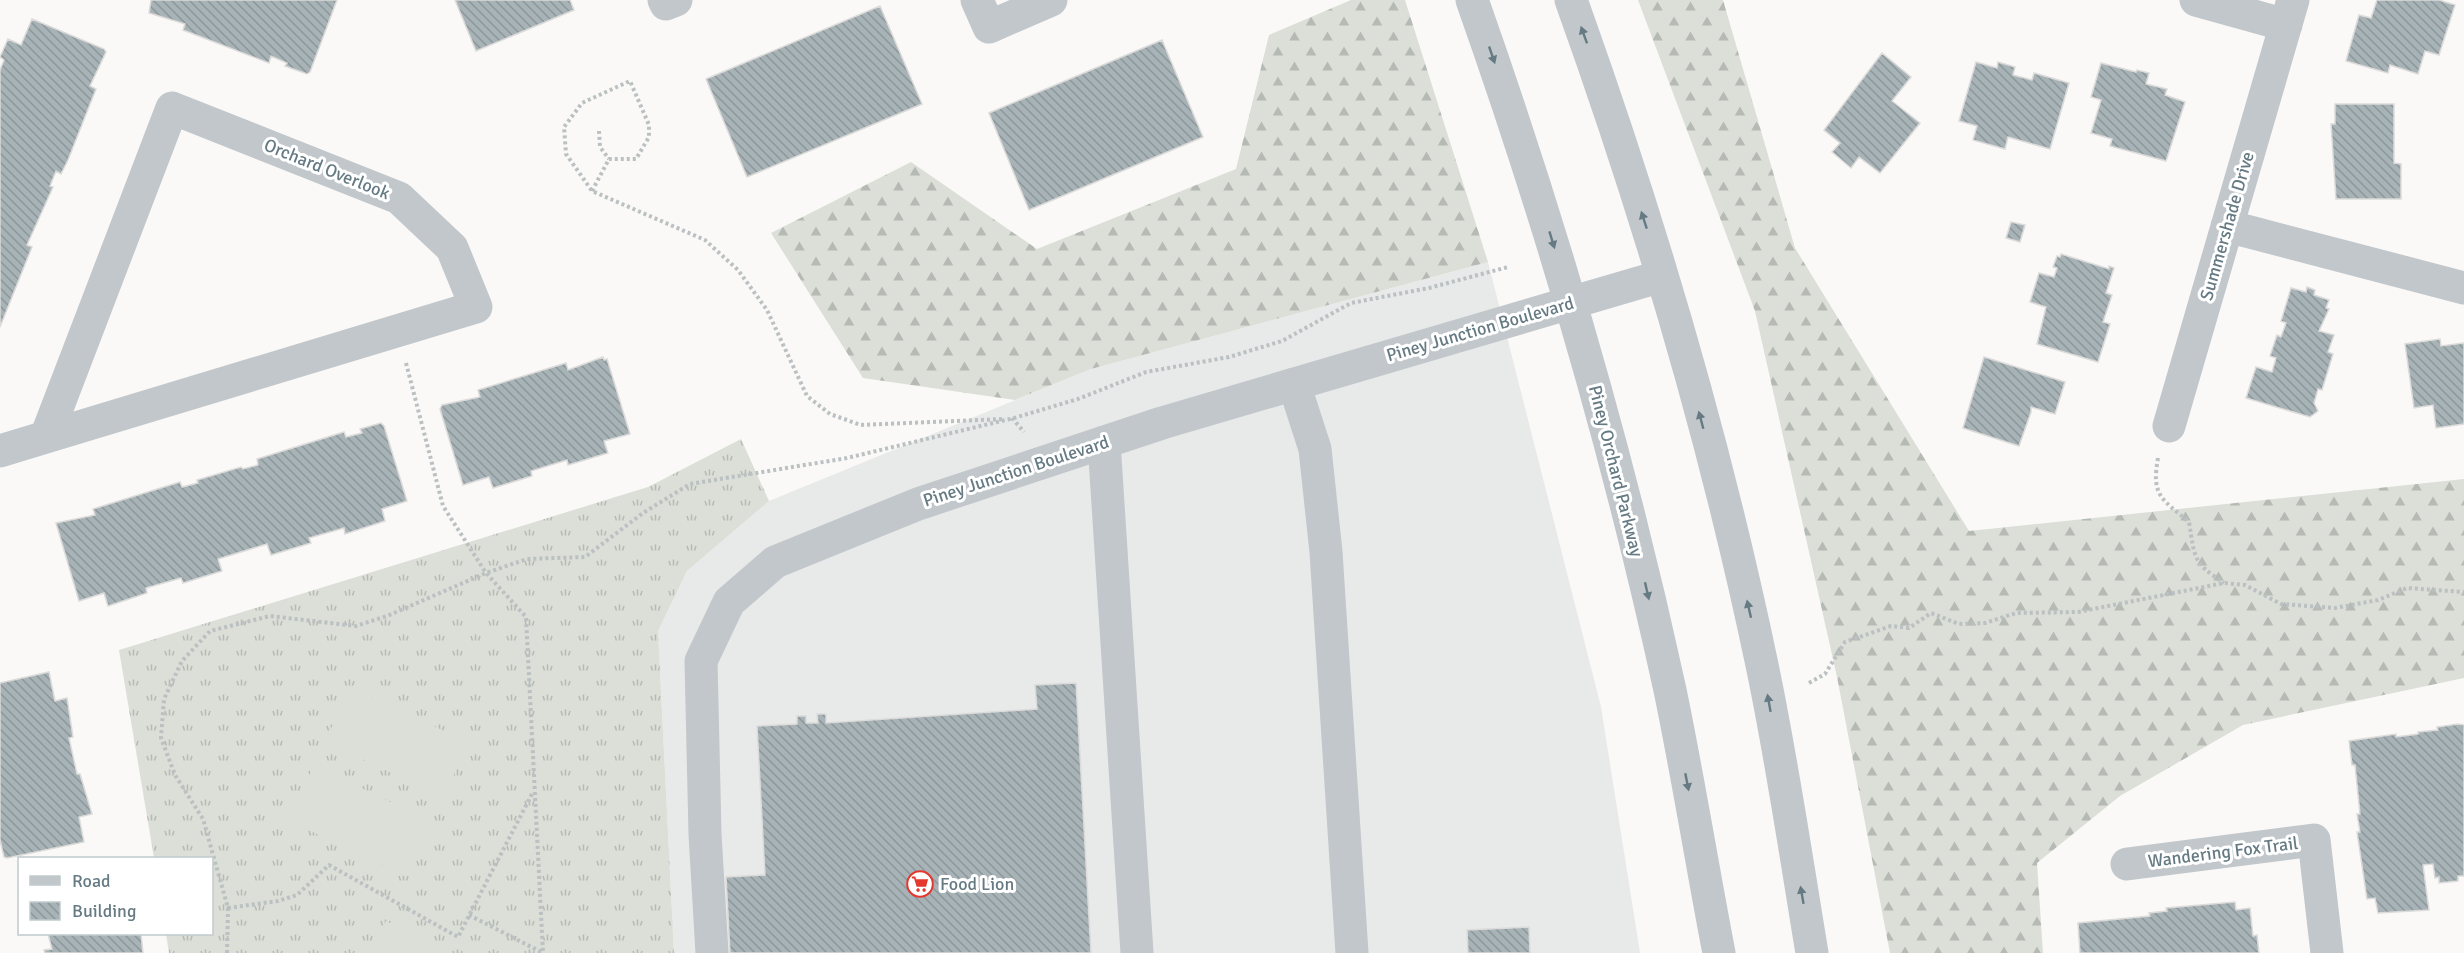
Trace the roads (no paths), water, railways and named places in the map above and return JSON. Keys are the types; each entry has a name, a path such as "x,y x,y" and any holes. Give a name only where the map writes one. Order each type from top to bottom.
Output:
{"street":[{"path":"664,0 666,4 676,0"},
{"path":"977,0 989,27 1051,0"},
{"name":"Piney Orchard Parkway","path":"1472,0 1512,113 1572,302 1628,512 1670,692 1719,953"},
{"path":"1571,0 1662,276 1720,490 1762,666 1812,953"},
{"name":"Summershade Drive","path":"2169,426 2289,13 2196,0"},
{"name":"Orchard Overlook","path":"0,451 476,308 452,248 399,198 172,108 46,437"},
{"path":"2227,226 2464,288"},
{"name":"Piney Junction Boulevard","path":"712,953 705,834 701,661 729,602 775,561 918,504 1104,442 1662,276"},
{"path":"1294,384 1315,449 1326,552 1352,953"},
{"path":"1104,442 1137,953"},
{"name":"Wandering Fox Trail","path":"2127,864 2314,840 2327,953"}],"place":[{"name":"Food Lion","path":"920,884"}]}
